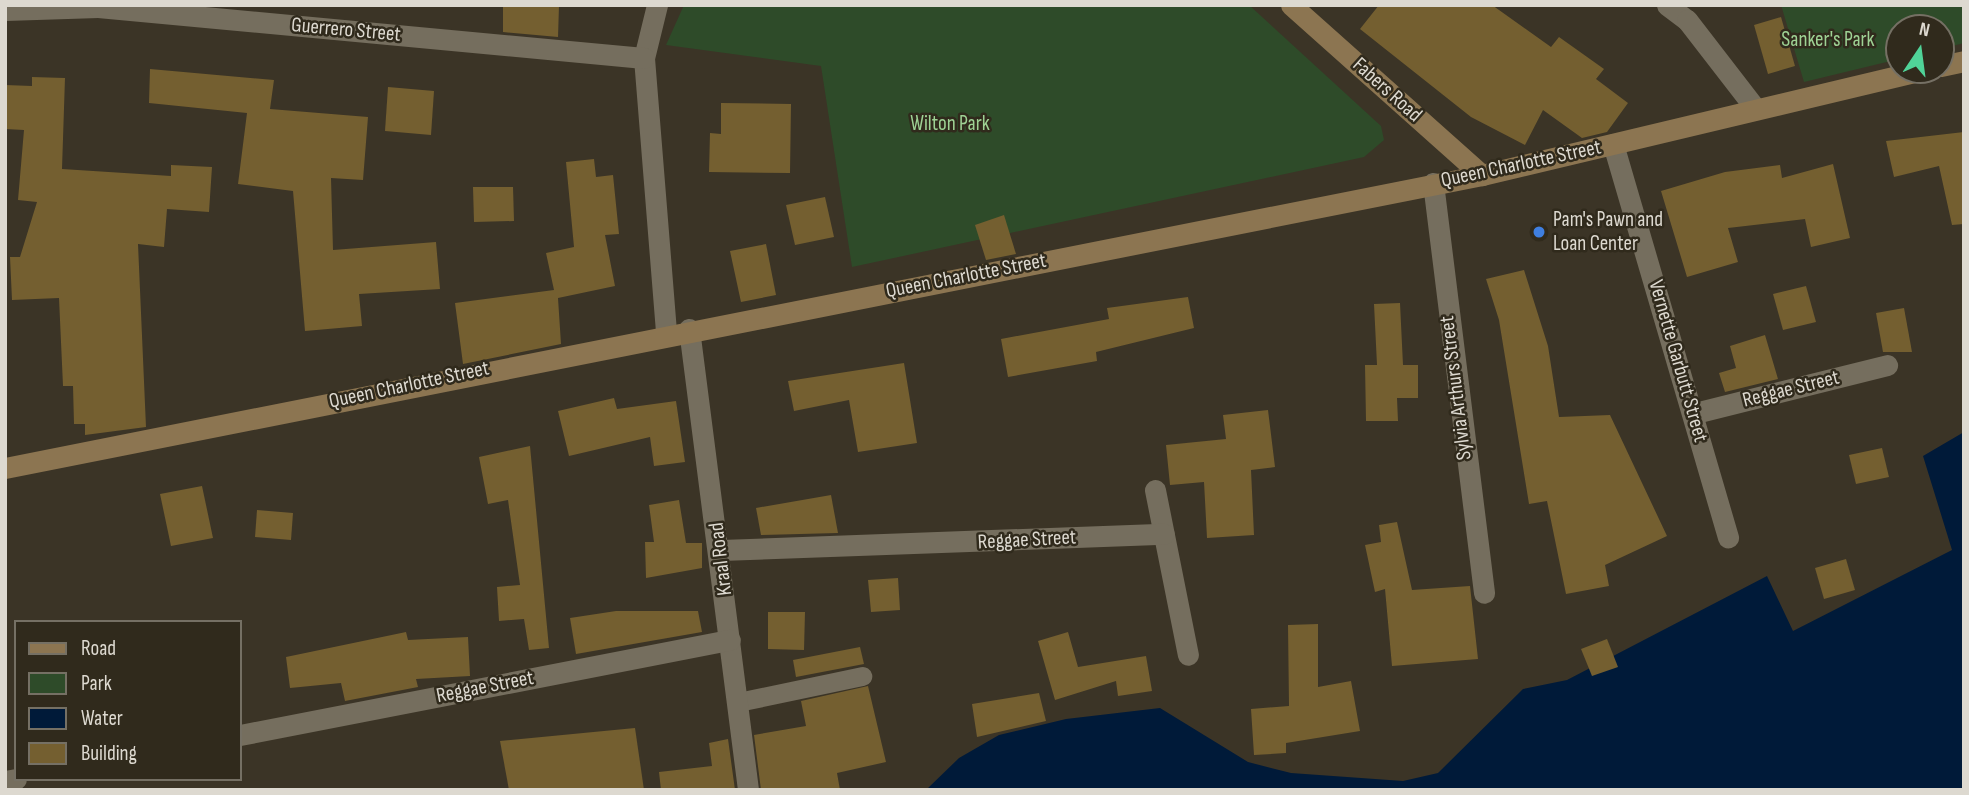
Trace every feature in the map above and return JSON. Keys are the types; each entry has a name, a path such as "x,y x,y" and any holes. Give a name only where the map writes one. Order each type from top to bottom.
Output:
{"main road":[{"name":"Fabers Road","path":"1292,5 1482,175"},
{"name":"Queen Charlotte Street","path":"5,467 666,333 1482,175 1885,79"}],"street":[{"path":"657,5 644,58 666,333"},
{"path":"1667,5 1687,20 1755,108"},
{"name":"Guerrero Street","path":"5,10 97,7 644,58"},
{"name":"Vernette Garbutt Street","path":"1613,144 1695,413 1728,538"},
{"name":"Sylvia Arthurs Street","path":"1433,183 1484,593"},
{"name":"Kraal Road","path":"690,330 721,550 748,790"},
{"name":"Reggae Street","path":"1695,413 1887,365"},
{"path":"1156,490 1188,655"},
{"name":"Reggae Street","path":"721,550 1164,534"},
{"name":"Reggae Street","path":"242,735 730,639"}],"lane":[{"path":"738,702 862,676"}],"green space":[{"name":"Wilton Park","path":"684,5 1249,5 1381,126 1384,140 1364,157 852,267 821,66 666,45"},
{"name":"Sanker's Park","path":"1781,5 1964,5 1964,43 1955,45 1955,14 1885,14 1885,62 1804,82"}],"water":[{"path":"1964,432 1964,790 926,790 959,758 999,735 1066,719 1160,708 1248,762 1291,773 1403,781 1438,773 1523,689 1567,680 1767,576 1793,631 1952,550 1923,456"}],"building":[{"path":"503,5 559,5 558,37 503,32"},
{"path":"1379,5 1492,5 1551,47 1559,37 1604,69 1596,79 1628,103 1607,132 1582,138 1543,110 1525,145 1471,117 1360,29"},
{"path":"1781,17 1795,66 1768,74 1754,25"},
{"path":"150,69 274,80 270,109 368,117 363,180 331,178 333,250 436,242 440,289 359,294 362,326 305,331 293,191 238,184 247,113 149,103"},
{"path":"32,77 65,78 62,169 171,176 171,165 212,167 209,212 167,209 164,247 138,244 146,427 85,435 85,424 74,424 73,386 63,386 59,298 12,300 10,257 20,257 37,202 18,200 24,130 5,129 5,85 32,86"},
{"path":"388,87 434,91 431,135 385,131"},
{"path":"721,103 791,104 790,173 709,172 710,133 721,134"},
{"path":"1964,132 1964,224 1952,225 1939,166 1894,177 1886,141"},
{"path":"594,159 596,177 613,175 619,234 605,235 615,286 558,298 561,344 463,364 455,303 554,290 546,253 574,247 566,162"},
{"path":"1833,164 1850,238 1811,247 1805,219 1728,228 1738,262 1687,277 1661,191 1725,172 1780,165 1782,178"},
{"path":"473,187 513,187 514,221 474,222"},
{"path":"825,197 834,237 795,245 786,205"},
{"path":"1004,215 1016,254 986,260 975,225"},
{"path":"766,244 776,295 741,302 730,251"},
{"path":"1524,270 1548,346 1559,417 1610,415 1667,536 1605,565 1609,586 1566,594 1547,501 1529,504 1499,320 1486,279"},
{"path":"1806,286 1816,322 1783,330 1773,294"},
{"path":"1188,297 1194,328 1096,352 1097,361 1008,377 1001,339 1109,319 1107,308"},
{"path":"1400,303 1403,365 1418,365 1418,398 1397,398 1398,421 1366,421 1365,365 1377,365 1374,304"},
{"path":"1904,308 1912,352 1883,352 1876,313"},
{"path":"1765,335 1778,379 1725,392 1719,373 1736,368 1730,346"},
{"path":"904,363 917,443 858,452 849,400 794,411 788,381"},
{"path":"614,398 617,409 676,401 685,462 654,466 650,437 569,456 558,411"},
{"path":"1268,410 1275,467 1251,470 1254,535 1207,538 1204,482 1170,485 1166,445 1226,439 1223,415"},
{"path":"530,446 549,648 529,650 524,619 499,621 497,587 520,585 508,500 488,504 479,457"},
{"path":"1882,448 1889,477 1856,484 1849,455"},
{"path":"202,486 213,538 171,546 160,494"},
{"path":"831,495 838,533 761,535 756,508"},
{"path":"679,500 686,543 702,543 702,568 646,578 645,542 654,542 649,505"},
{"path":"257,510 293,513 291,540 255,537"},
{"path":"1397,522 1412,590 1470,586 1478,659 1392,666 1385,589 1375,592 1365,545 1381,542 1379,525"},
{"path":"1846,559 1855,590 1824,599 1815,568"},
{"path":"898,578 900,610 871,612 868,580"},
{"path":"616,611 698,611 702,632 576,654 570,618"},
{"path":"768,612 805,612 804,650 768,649"},
{"path":"1318,624 1318,687 1351,681 1360,731 1286,743 1286,753 1254,755 1251,709 1289,706 1288,625"},
{"path":"406,632 408,640 468,637 470,676 416,679 418,687 345,701 341,683 290,688 286,657"},
{"path":"1068,632 1078,667 1146,656 1152,691 1118,696 1116,681 1055,700 1038,641"},
{"path":"1607,639 1618,667 1592,676 1581,649"},
{"path":"860,647 864,664 796,677 793,660"},
{"path":"868,686 886,762 837,773 840,790 761,790 754,735 806,726 801,701"},
{"path":"1039,693 1046,721 977,737 972,704"},
{"path":"635,728 644,790 509,790 500,741"},
{"path":"728,739 735,790 661,790 659,772 712,766 709,743"}],"place":[{"name":"Pam's Pawn and Loan Center","path":"1539,232"}]}
